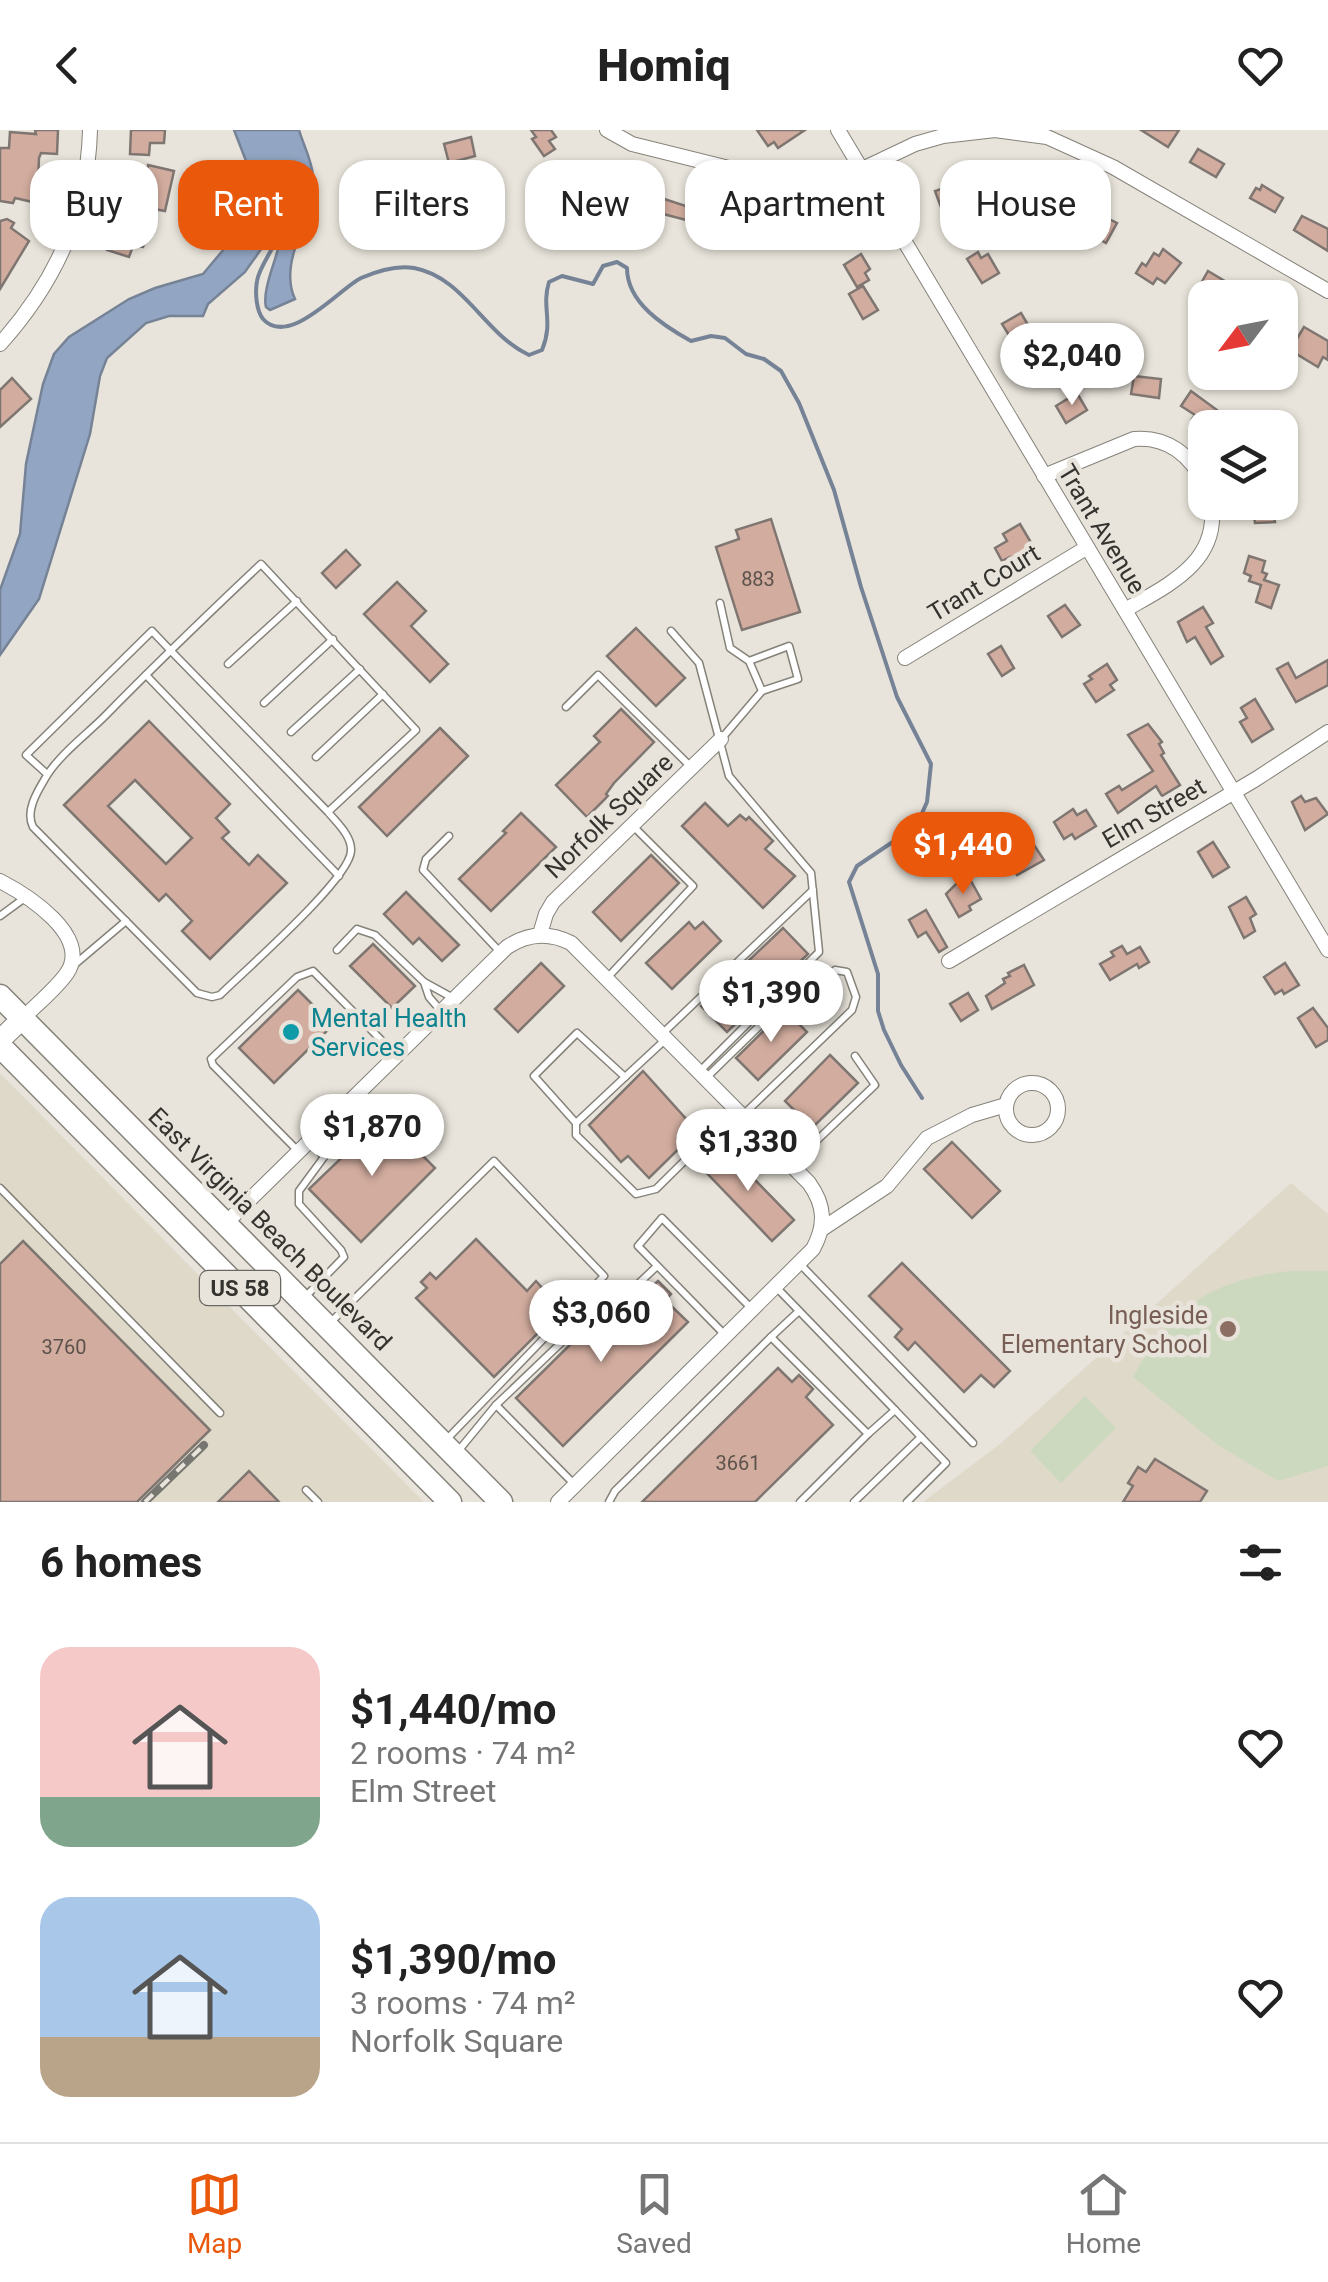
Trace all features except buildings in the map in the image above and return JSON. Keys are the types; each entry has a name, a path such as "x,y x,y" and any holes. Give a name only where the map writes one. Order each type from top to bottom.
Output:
{"main road":[{"name":"East Virginia Beach Boulevard","path":"0,996 501,1502"},
{"path":"0,1043 22,1018"},
{"name":"US 58","path":"0,1043 450,1502"}],"street":[{"path":"0,344 39,295 68,239 85,179 90,130"},
{"path":"607,130 632,144 696,160"},
{"name":"Trant Avenue","path":"838,130 856,160"},
{"path":"878,160 943,136 995,130 1048,138 1113,167 1328,291"},
{"name":"Trant Avenue","path":"909,250 1328,950"},
{"path":"1044,476 1134,438 1162,440 1188,459"},
{"path":"1125,610 1178,578 1200,558 1212,530 1211,520"},
{"name":"Trant Court","path":"905,658 1086,548"},
{"name":"Elm Street","path":"949,961 1328,732"},
{"name":"Norfolk Square","path":"540,934 554,902 721,739"},
{"path":"0,880 26,897 69,937 69,970 22,1018"},
{"path":"226,1224 514,942 540,934 571,942 791,1165 817,1194 823,1214 813,1248 558,1502"},
{"path":"822,1228 887,1186 927,1138 1006,1105"}],"lane":[{"path":"47,774 26,754 152,632 171,651 328,812 349,839 351,849 346,866 220,995 197,993 33,828 29,812 47,774 146,674 171,651 261,564 416,730 328,812"},
{"path":"228,664 298,601"},
{"path":"720,603 730,648 749,661 762,691"},
{"path":"671,631 699,662 729,776 811,873 819,952 702,1075"},
{"path":"264,703 332,639"},
{"path":"721,739 762,691 798,679 789,646 749,661"},
{"path":"291,732 360,668"},
{"path":"146,674 339,876"},
{"path":"566,706 598,675 691,767"},
{"path":"316,757 383,694"},
{"path":"607,978 693,886 631,824"},
{"path":"449,836 426,859 423,870 501,953"},
{"path":"576,1124 812,890"},
{"path":"0,916 26,897"},
{"path":"69,970 126,921"},
{"path":"336,950 357,929 375,935 424,982 454,999"},
{"path":"625,1077 576,1034 534,1076 576,1124 576,1135 636,1194 646,1193 656,1189 852,1010 856,996 847,972 835,970 806,1001 795,1005 784,1002 702,1075"},
{"path":"299,1152 211,1059 298,977 313,971 396,1056"},
{"path":"424,982 429,997 441,1011"},
{"path":"791,1165 875,1085 855,1056"},
{"path":"301,1300 344,1257 299,1204 299,1191 324,1157 312,1140"},
{"path":"327,1326 494,1161 604,1276 449,1449"},
{"path":"0,1188 220,1413"},
{"path":"726,1336 638,1246 662,1218 753,1310"},
{"path":"799,1263 973,1443"},
{"path":"449,1449 587,1318 600,1320 656,1266"},
{"path":"776,1287 946,1463 907,1502"},
{"path":"609,1502 615,1491 799,1310"},
{"path":"772,1337 868,1434"},
{"path":"496,1405 575,1485"},
{"path":"800,1502 895,1410"},
{"path":"854,1502 921,1437"},
{"path":"306,1490 318,1502"}],"shaded area":[{"path":"0,1073 217,1294 424,1502 0,1502"},
{"name":"Ingleside Elementary School","path":"1291,1183 1328,1214 1328,1502 923,1502 1000,1444"}],"green space":[{"path":"1290,1271 1328,1271 1328,1466 1278,1481 1218,1445 1133,1377 1162,1332 1196,1301 1237,1282"},
{"path":"1085,1396 1116,1428 1061,1483 1030,1451"}],"water":[{"path":"234,130 299,130 309,160 246,160"},
{"path":"223,250 261,250 245,272 208,304 203,316 169,316 146,323 107,358 90,434 39,599 0,655 0,590 20,534 26,464 43,384 54,354 69,337 129,299 203,274"},
{"path":"278,250 294,250 290,269 295,299 270,310 265,300"}],"waterway":[{"path":"271,250 256,290 261,315 274,326 300,322 367,275 414,268 447,283 513,346 529,355 542,350 545,340 549,282 562,276 593,284 603,266 617,262 627,268 640,303 670,328 691,341 711,336 725,338 746,354 764,359 781,371 799,403 834,490 897,697 931,764 927,802 919,820 857,866 849,882 878,974 878,1011 884,1030 922,1098"}],"railway":[{"path":"145,1502 204,1445"}],"place":[{"name":"Mental Health Services","path":"291,1032"},
{"name":"Ingleside Elementary School","path":"1228,1329"}]}
